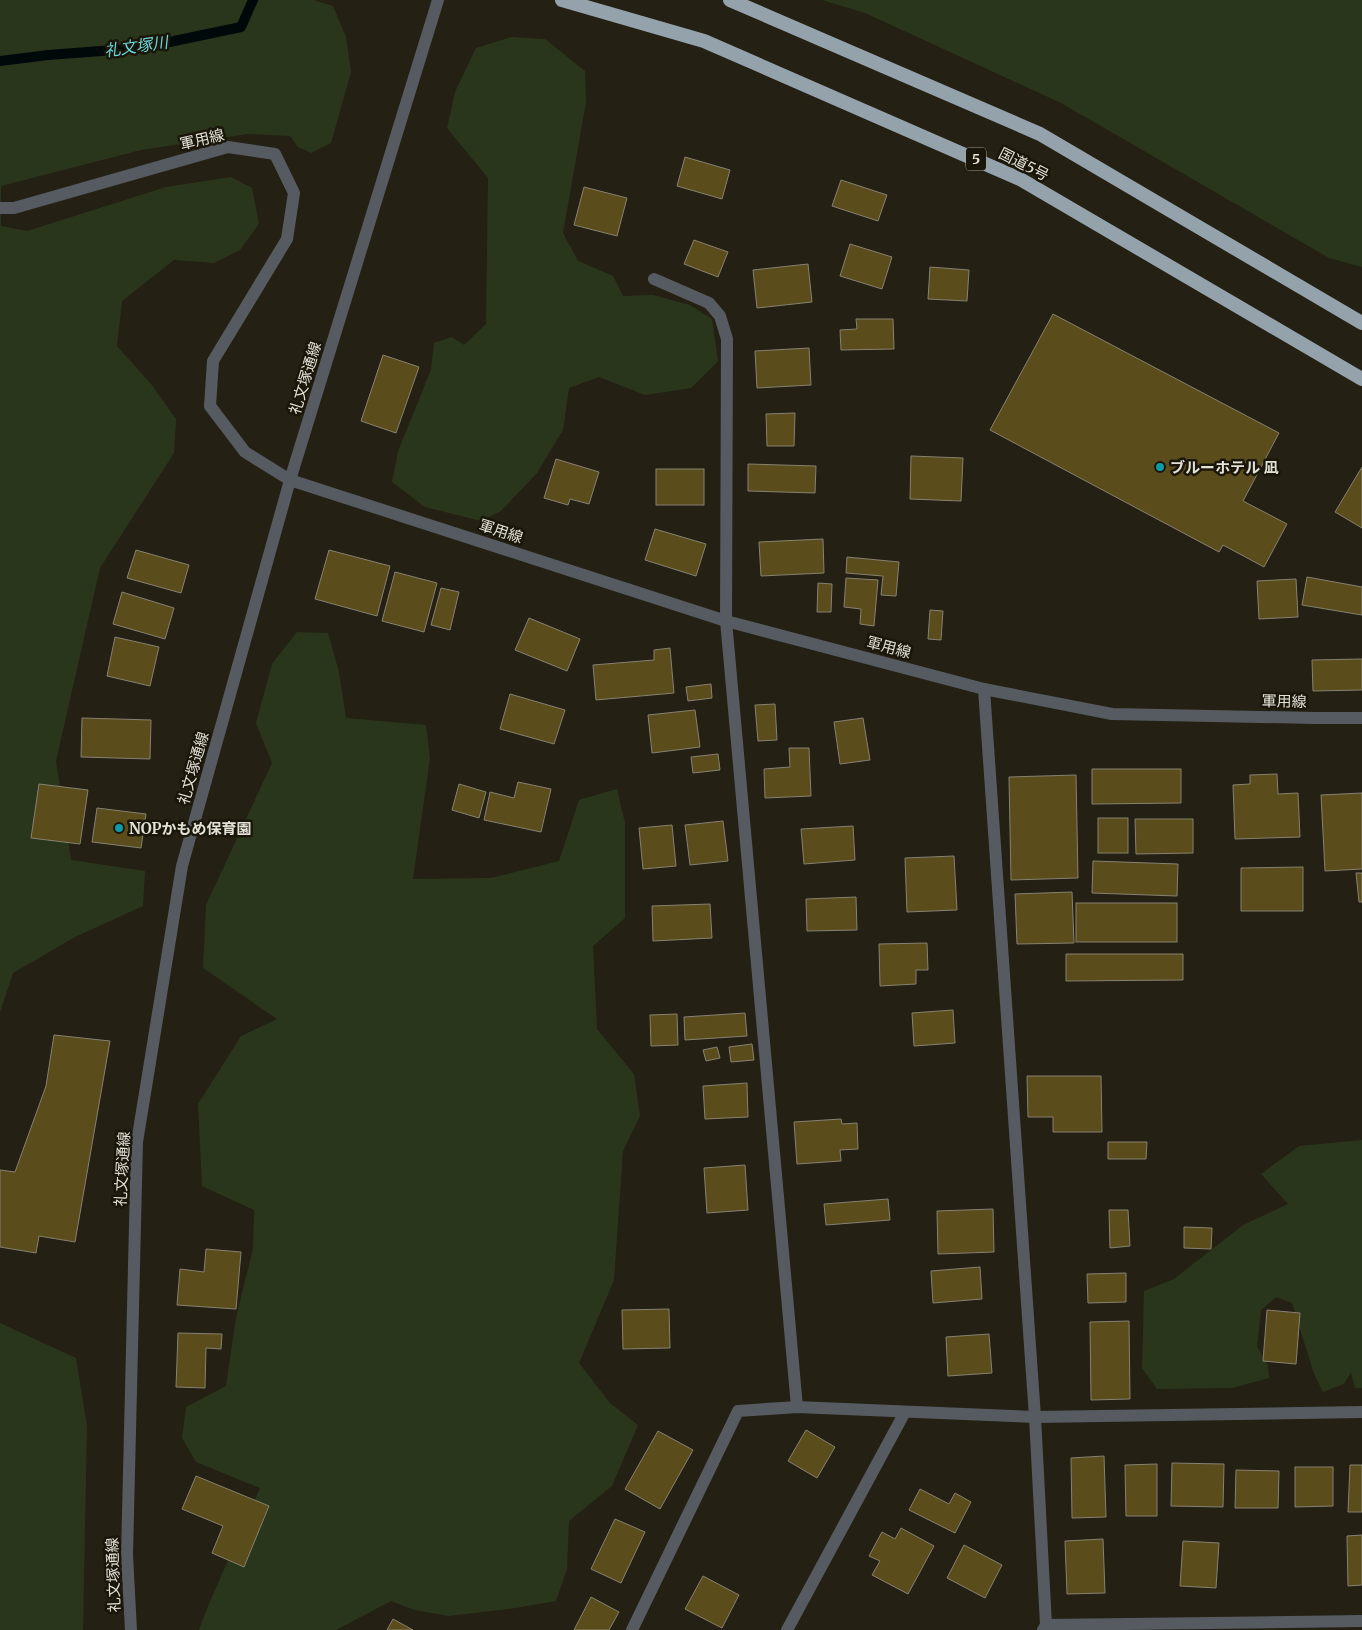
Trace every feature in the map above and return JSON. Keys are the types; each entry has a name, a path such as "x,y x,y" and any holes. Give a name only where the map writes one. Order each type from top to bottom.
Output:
{"highway":[{"name":"国道5号","path":"562,0 704,42 1020,179 1362,379"},
{"path":"730,0 1040,134 1362,323"}],"street":[{"name":"礼文塚通線","path":"131,1630 127,1555 137,1142 182,866 290,480 438,0"},
{"name":"軍用線","path":"0,208 14,208 228,147 275,154 294,193 286,239 213,361 210,406 245,452 290,480 726,621 984,689 1112,714 1362,718"},
{"path":"654,279 709,303 720,316 727,339 726,621 797,1407"},
{"path":"984,689 1035,1417 1044,1627 1362,1621"},
{"path":"632,1630 738,1411 797,1407 1035,1417 1362,1412"},
{"path":"787,1630 904,1412"}],"green space":[{"path":"0,0 313,0 333,6 346,37 351,72 331,143 311,153 298,147 290,136 248,134 141,150 1,186 1,226 27,231 166,187 231,177 252,188 259,224 240,250 214,263 174,260 122,301 117,346 151,384 176,419 174,453 100,568 56,761 71,860 145,871 143,906 75,937 13,973 0,1012"},
{"path":"822,0 1362,0 1362,267 1329,258 1061,103 865,13"},
{"path":"512,37 545,39 585,71 586,102 563,233 578,261 613,276 623,296 653,295 690,305 712,319 718,361 691,388 645,395 599,377 569,388 563,430 537,473 501,511 481,521 425,507 392,482 398,451 431,370 434,343 452,337 464,345 486,324 488,178 447,128 455,92 476,48"},
{"path":"297,632 328,633 339,672 346,718 426,725 430,758 413,879 491,878 559,861 579,800 617,789 625,823 625,918 593,946 597,1029 634,1074 640,1116 623,1151 614,1280 579,1363 610,1403 638,1425 612,1486 569,1521 567,1569 556,1601 449,1616 414,1610 391,1601 336,1630 199,1630 260,1488 196,1462 182,1438 186,1407 226,1386 236,1317 253,1249 254,1210 202,1186 198,1104 241,1036 277,1019 203,968 206,905 272,763 256,723 272,664"},
{"path":"1362,1140 1362,1388 1355,1388 1351,1372 1344,1384 1323,1392 1314,1374 1292,1303 1276,1297 1261,1310 1257,1346 1268,1366 1269,1378 1232,1388 1157,1389 1142,1368 1144,1291 1174,1279 1243,1225 1288,1204 1261,1174 1299,1146"},
{"path":"0,1323 76,1358 87,1426 83,1630 0,1630"}],"building":[{"path":"685,157 730,170 722,199 677,186"},
{"path":"841,180 887,195 878,221 832,206"},
{"path":"584,187 627,198 617,236 574,225"},
{"path":"694,240 728,252 718,277 684,264"},
{"path":"850,244 892,257 882,289 840,276"},
{"path":"808,264 812,302 757,308 753,270"},
{"path":"930,267 969,270 967,301 928,299"},
{"name":"ブルーホテル 凪","path":"1053,314 1279,433 1243,501 1287,524 1264,567 1223,545 1219,552 990,430"},
{"path":"856,319 893,319 894,349 841,350 840,330 857,329"},
{"path":"809,348 811,385 757,388 755,351"},
{"path":"383,355 419,367 396,433 361,421"},
{"path":"795,413 794,446 767,446 766,414"},
{"path":"911,456 963,458 961,501 910,499"},
{"path":"556,459 599,472 589,504 570,499 568,505 544,498"},
{"path":"748,464 816,466 815,493 748,491"},
{"path":"1362,467 1362,528 1335,512"},
{"path":"656,469 704,469 704,505 656,505"},
{"path":"655,529 706,544 696,576 645,560"},
{"path":"823,539 824,573 761,576 759,542"},
{"path":"136,550 189,565 181,593 127,578"},
{"path":"329,550 390,566 377,616 315,599"},
{"path":"847,557 899,562 896,596 881,595 883,576 846,573"},
{"path":"395,572 437,583 424,632 382,621"},
{"path":"1307,577 1362,587 1362,615 1302,605"},
{"path":"846,578 878,580 874,626 860,624 861,609 844,607"},
{"path":"1296,579 1298,617 1259,619 1257,581"},
{"path":"818,583 832,584 831,612 817,612"},
{"path":"441,588 459,592 450,630 431,625"},
{"path":"122,592 174,608 165,639 113,624"},
{"path":"930,610 943,611 941,640 928,639"},
{"path":"529,618 580,639 567,671 515,650"},
{"path":"115,637 159,647 150,686 107,676"},
{"path":"670,648 674,693 596,700 593,665 654,660 654,650"},
{"path":"1362,659 1362,690 1313,691 1312,660"},
{"path":"711,684 712,698 688,701 686,687"},
{"path":"510,694 565,710 554,744 500,729"},
{"path":"775,704 777,740 758,741 755,705"},
{"path":"695,710 700,747 652,753 648,715"},
{"path":"82,718 151,720 150,759 81,757"},
{"path":"863,718 870,760 840,764 834,722"},
{"path":"789,748 809,748 811,796 765,798 764,769 790,767"},
{"path":"718,754 720,770 693,773 691,757"},
{"path":"1092,769 1181,769 1181,803 1092,804"},
{"path":"1277,774 1278,794 1298,793 1300,837 1235,839 1233,785 1250,784 1250,775"},
{"path":"1076,775 1078,878 1011,880 1009,777"},
{"path":"518,782 551,789 541,832 484,820 490,792 514,798"},
{"path":"39,784 88,790 80,844 31,838"},
{"path":"459,784 486,792 479,818 452,810"},
{"path":"1362,793 1362,869 1325,871 1321,795"},
{"name":"NOPかもめ保育園","path":"97,808 146,814 141,848 92,842"},
{"path":"1098,818 1128,818 1128,853 1098,853"},
{"path":"1135,819 1193,819 1193,853 1136,854"},
{"path":"723,821 728,861 690,865 685,825"},
{"path":"672,825 676,866 643,869 639,828"},
{"path":"853,826 855,860 804,864 801,829"},
{"path":"954,856 957,910 907,912 905,858"},
{"path":"1093,861 1178,864 1177,896 1092,893"},
{"path":"1303,867 1303,911 1241,911 1241,868"},
{"path":"1356,873 1362,873 1362,902 1359,902"},
{"path":"1072,892 1074,943 1017,944 1015,894"},
{"path":"856,897 857,930 807,931 806,899"},
{"path":"1076,903 1177,903 1177,942 1076,942"},
{"path":"710,904 712,938 653,941 652,906"},
{"path":"927,943 928,970 916,970 916,984 880,986 879,944"},
{"path":"1066,954 1183,954 1183,980 1066,981"},
{"path":"953,1010 955,1043 914,1046 912,1013"},
{"path":"745,1013 747,1036 685,1040 684,1017"},
{"path":"677,1014 678,1045 651,1046 650,1015"},
{"path":"54,1035 110,1041 75,1242 39,1236 36,1253 0,1247 0,1170 15,1172 46,1086"},
{"path":"752,1044 754,1060 731,1062 729,1047"},
{"path":"717,1047 720,1058 706,1061 703,1050"},
{"path":"1027,1076 1101,1076 1102,1132 1053,1132 1053,1117 1028,1117"},
{"path":"747,1083 748,1117 705,1119 703,1086"},
{"path":"841,1119 842,1124 857,1123 858,1149 840,1150 841,1161 797,1164 794,1122"},
{"path":"1108,1142 1147,1142 1146,1159 1108,1159"},
{"path":"745,1165 748,1210 707,1213 704,1168"},
{"path":"888,1199 890,1220 826,1225 824,1204"},
{"path":"993,1209 994,1252 938,1254 937,1211"},
{"path":"1109,1210 1128,1210 1130,1246 1110,1248"},
{"path":"1184,1227 1212,1228 1211,1249 1184,1248"},
{"path":"206,1249 241,1252 236,1309 177,1305 180,1269 204,1272"},
{"path":"980,1267 982,1299 933,1303 931,1271"},
{"path":"1126,1273 1126,1302 1088,1303 1087,1274"},
{"path":"669,1309 670,1348 623,1349 622,1310"},
{"path":"1267,1310 1300,1313 1296,1364 1263,1361"},
{"path":"1129,1321 1130,1399 1091,1400 1090,1322"},
{"path":"178,1333 222,1334 221,1349 206,1348 205,1388 176,1387"},
{"path":"989,1334 992,1373 948,1376 946,1337"},
{"path":"806,1430 835,1447 817,1478 788,1461"},
{"path":"658,1431 693,1450 660,1509 625,1489"},
{"path":"1104,1456 1106,1517 1072,1518 1071,1458"},
{"path":"1172,1463 1224,1464 1223,1507 1171,1506"},
{"path":"1157,1464 1157,1516 1126,1516 1125,1465"},
{"path":"1350,1465 1362,1465 1362,1512 1348,1512"},
{"path":"1295,1467 1333,1467 1333,1506 1295,1507"},
{"path":"1236,1470 1279,1471 1278,1508 1235,1508"},
{"path":"196,1476 269,1506 244,1567 212,1553 223,1526 182,1509"},
{"path":"920,1489 949,1504 955,1493 971,1502 955,1533 909,1510"},
{"path":"615,1519 645,1532 621,1583 591,1569"},
{"path":"901,1528 934,1546 908,1594 872,1575 880,1561 869,1556 882,1532 895,1539"},
{"path":"1362,1535 1362,1585 1348,1586 1347,1536"},
{"path":"1103,1539 1105,1593 1067,1594 1065,1541"},
{"path":"1183,1541 1219,1543 1216,1588 1180,1586"},
{"path":"964,1545 1002,1565 985,1598 947,1578"},
{"path":"703,1576 739,1595 722,1628 685,1609"},
{"path":"591,1597 619,1612 609,1630 574,1630"},
{"path":"393,1619 413,1630 387,1630"}],"waterway":[{"name":"礼文塚川","path":"0,61 48,55 141,48 241,27 253,0"}],"place":[{"name":"ブルーホテル 凪","path":"1160,467"},
{"name":"NOPかもめ保育園","path":"119,828"}]}
